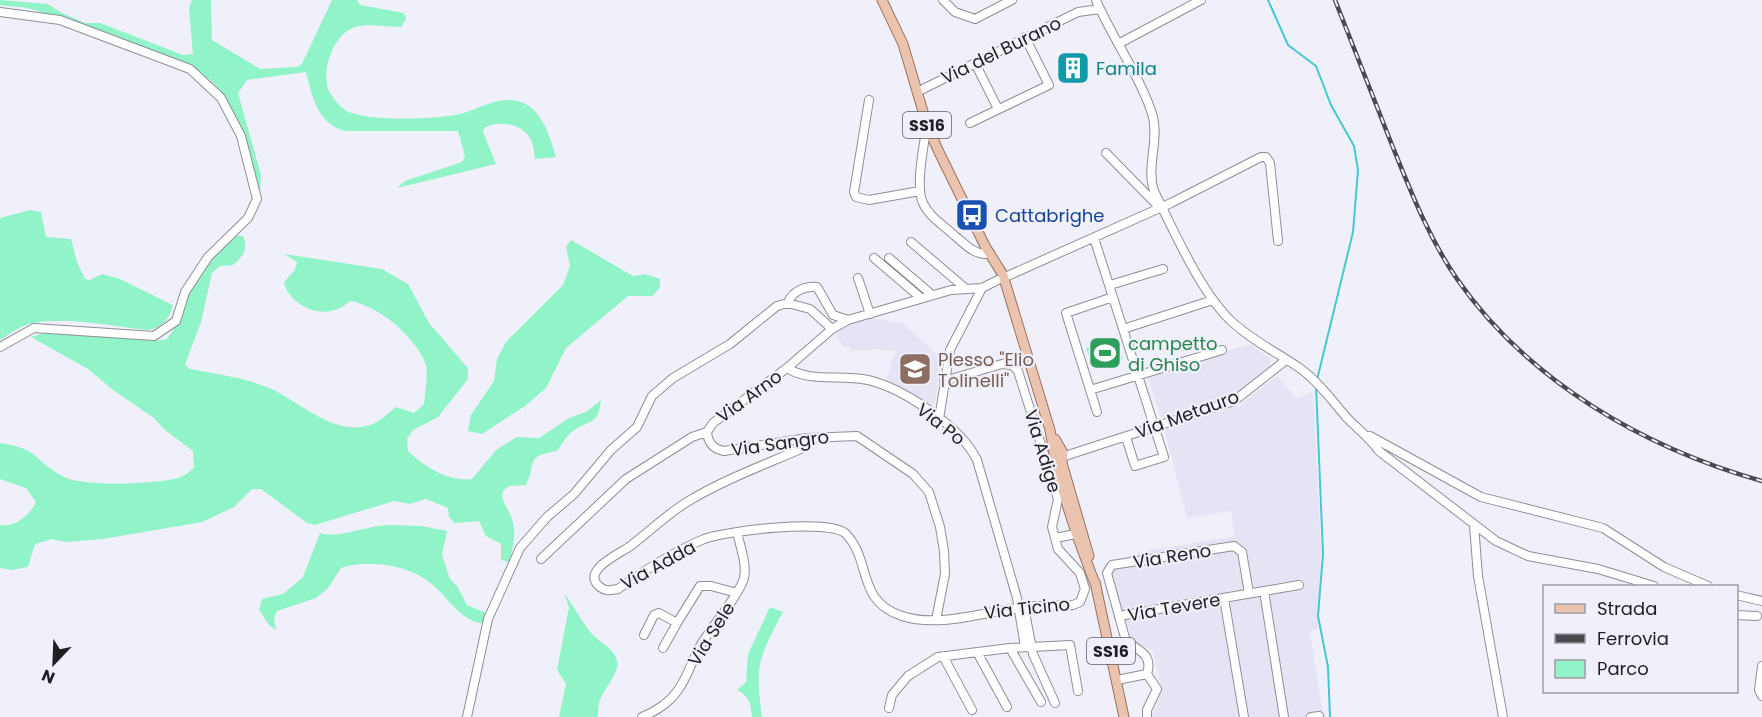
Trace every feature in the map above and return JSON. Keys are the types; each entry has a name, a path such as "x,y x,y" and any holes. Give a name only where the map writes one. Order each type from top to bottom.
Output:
{"main road":[{"name":"SS16","path":"882,0 903,44 927,125 1012,308 1059,454 1078,531 1096,586 1124,717"}],"street":[{"path":"943,0 955,12 975,19 1012,0"},
{"path":"1118,44 1201,0"},
{"name":"Via del Burano","path":"917,92 1097,3"},
{"path":"1097,3 1154,121 1150,177 1160,206 1213,300 1246,334 1313,379 1348,418 1369,435 1481,497 1602,528 1664,567 1706,585"},
{"path":"0,12 60,20 190,69 221,98 241,136 257,199 248,218 208,257 185,292 176,321 154,336 34,328 0,347"},
{"path":"970,123 1049,85 1025,37"},
{"path":"975,63 998,110"},
{"path":"869,100 854,192 856,197 869,200 920,191"},
{"path":"927,125 920,191 922,203 928,212 973,251 985,250"},
{"path":"1106,153 1160,206"},
{"path":"939,419 950,350 984,287 999,278 1094,238 1261,157 1266,157 1270,163 1278,241"},
{"path":"1094,238 1164,456 1135,466 1126,437"},
{"path":"911,242 964,288"},
{"path":"874,258 921,298"},
{"path":"889,258 932,294"},
{"path":"1110,285 1163,268"},
{"path":"858,278 870,314"},
{"path":"788,303 792,294 803,288 817,286 833,315 848,320"},
{"name":"Via Arno","path":"541,559 626,479 692,437 707,432 713,423 787,369 832,329 848,320 932,294 984,287"},
{"path":"1096,411 1066,313 1113,297"},
{"path":"1123,329 1213,300"},
{"path":"467,717 488,619 520,548 547,517 574,494 611,450 637,427 652,396 673,378 730,344 771,310 788,303 810,309 832,329"},
{"path":"1090,390 1222,350"},
{"name":"Via Metauro","path":"1059,454 1079,452 1240,398 1286,360"},
{"name":"Via Adige","path":"944,381 1002,364 1012,365 1018,371 1058,499 1052,527 1055,538"},
{"name":"Via Po","path":"787,369 803,376 867,380 896,391 939,419 970,447 977,460 1021,608 1028,647 1055,703"},
{"name":"Via Sangro","path":"707,432 713,446 724,451 807,438 845,435 865,440 913,474 928,492 940,527 945,558 945,574 936,620"},
{"path":"1369,435 1379,451 1496,542 1528,556 1598,569 1651,585"},
{"name":"Via Adda","path":"807,438 803,448 707,491 674,511 600,566 595,573 595,581 601,588 608,591 618,589 674,553 705,539 737,532 818,525 834,526 845,533 852,544 868,589 875,600 901,616 936,620"},
{"path":"1474,525 1478,576 1503,717"},
{"path":"1055,538 1078,531"},
{"name":"Via Sele","path":"642,717 655,712 678,690 699,648 737,593 744,577 744,562 737,532"},
{"name":"Via Ticino","path":"936,620 1021,608 1073,605 1084,597 1085,589 1080,573 1058,549 1055,538"},
{"name":"Via Reno","path":"1119,616 1107,573 1112,565 1234,546 1242,552 1249,593"},
{"name":"Via Tevere","path":"1147,674 1149,661 1146,654 1126,641 1119,616 1299,585"},
{"path":"663,648 700,586 711,586 737,593"},
{"path":"1264,591 1284,717"},
{"path":"1738,595 1762,601"},
{"path":"1224,598 1244,717"},
{"path":"644,635 654,615 659,613 677,623"},
{"path":"1738,615 1757,616"},
{"path":"889,708 892,695 908,676 943,656 1010,648 1070,645 1078,691"},
{"path":"1010,648 1041,702"},
{"path":"977,652 1007,707"},
{"path":"943,656 972,710"},
{"path":"1762,666 1759,690 1762,696"},
{"path":"1117,680 1147,674 1157,689 1146,710 1147,717"}],"shaded area":[{"name":"Plesso \"Elio Tolinelli\"","path":"869,317 904,324 941,359 935,404 931,406 886,379 896,351 877,349 850,351 850,347 844,347 835,334 847,323"},
{"path":"1249,344 1271,359 1270,367 1234,396 1161,418 1148,376"},
{"path":"1277,376 1297,399 1313,391 1321,552 1318,629 1310,631 1322,709 1327,717 1151,717 1162,691 1153,652 1131,638 1127,622 1116,623 1103,572 1104,565 1145,551 1235,536 1231,511 1187,518 1164,428 1239,406"}],"green space":[{"path":"0,0 48,4 85,23 100,23 183,55 193,54 189,8 192,0 211,0 212,40 260,69 297,67 302,64 332,0 357,0 360,5 404,13 406,19 401,27 372,25 355,27 347,31 335,46 327,66 327,85 335,100 345,110 354,114 382,118 415,118 460,114 494,102 520,101 537,113 548,133 556,157 535,159 533,144 527,134 510,125 496,124 484,128 483,132 496,164 397,188 405,181 462,162 465,156 458,131 345,131 328,122 322,115 314,99 306,72 247,80 238,93 261,175 260,196 241,139 223,97 216,86 204,76 128,41 27,8 0,5"},
{"path":"30,210 41,212 46,237 71,239 77,262 85,279 90,280 102,274 120,279 173,305 165,321 149,330 76,321 47,321 24,326 0,340 0,218"},
{"path":"235,236 243,236 244,252 233,265 220,266 212,273 201,322 185,365 190,369 239,378 267,387 331,423 345,427 373,424 396,407 414,413 424,404 427,377 425,362 404,332 373,309 351,301 338,309 327,312 303,306 291,296 284,282 295,270 297,262 284,254 382,269 408,284 429,323 468,368 468,379 438,417 413,430 407,439 408,451 437,472 454,478 472,479 496,450 517,437 539,438 569,418 586,412 601,400 596,418 571,433 557,451 535,458 526,485 509,486 503,491 503,500 512,520 514,532 509,562 501,560 501,544 486,536 479,521 455,523 449,517 448,508 426,499 410,504 394,501 315,525 307,523 261,489 252,489 234,507 202,522 103,539 66,542 52,539 35,544 28,567 11,570 0,568 0,525 21,520 36,502 26,488 0,479 0,443 13,445 30,452 64,477 87,482 120,484 168,480 180,477 194,468 193,451 165,430 154,418 113,390 88,369 31,337 42,334 74,333 156,341 167,339 199,276"},
{"path":"571,240 633,276 645,274 660,279 660,287 653,296 628,296 566,348 546,388 525,406 482,434 468,431 471,415 494,381 497,359 506,342 563,285 570,266 566,247"},
{"name":"campetto di Ghiso","path":"1116,338 1123,359 1093,369 1086,348"},
{"path":"387,525 422,526 447,531 442,555 450,579 457,586 467,605 486,613 483,623 469,619 462,614 433,585 412,572 397,567 369,564 341,568 328,588 316,598 277,611 274,618 276,630 269,625 259,610 262,599 283,594 303,577 320,533 344,533"},
{"path":"564,593 593,635 611,650 617,659 616,671 599,703 598,717 559,717 566,684 557,670 569,607"},
{"path":"770,607 783,612 760,662 759,685 762,717 752,717 749,701 737,690 746,682 748,654"}],"waterway":[{"path":"1268,0 1288,45 1316,66 1331,105 1354,146 1358,170 1353,232 1317,380"},
{"path":"1316,385 1323,554 1318,616 1328,667 1330,717"}],"railway":[{"path":"1335,0 1404,176 1428,229 1457,279 1486,316 1518,349 1592,406 1675,450 1762,481"}],"place":[{"name":"Famila","path":"1073,68"},
{"name":"Cattabrighe","path":"972,215"},
{"name":"campetto di Ghiso","path":"1105,353"},
{"name":"Plesso \"Elio Tolinelli\"","path":"915,369"}]}
